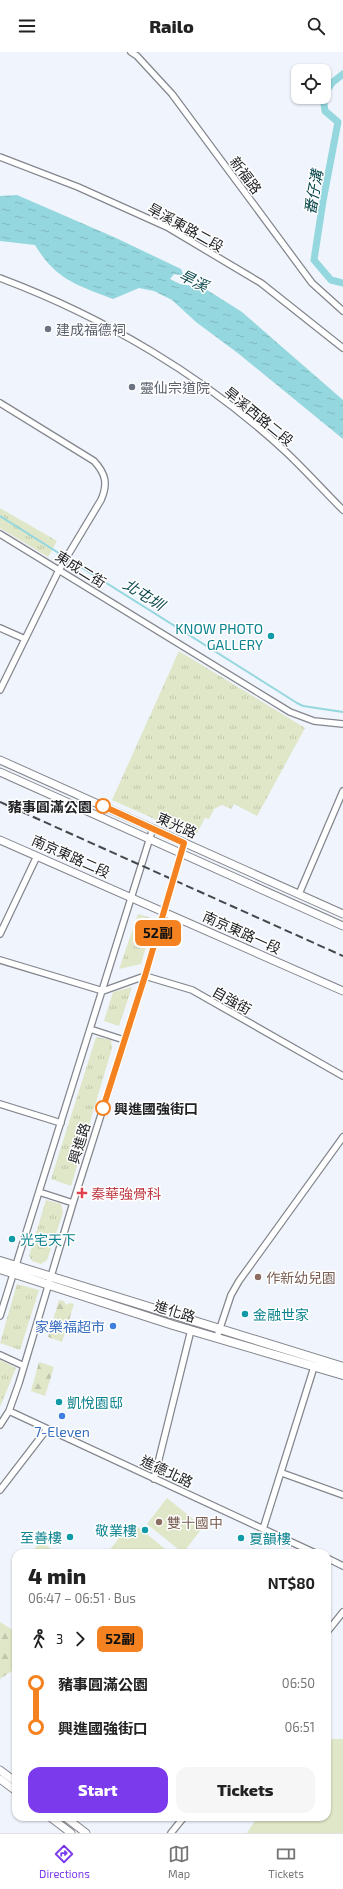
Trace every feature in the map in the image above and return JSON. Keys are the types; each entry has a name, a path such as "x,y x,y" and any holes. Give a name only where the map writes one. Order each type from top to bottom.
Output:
{"main road":[{"name":"進化路","path":"0,1261 15,1270 218,1334 314,1367 343,1375"},
{"name":"進化路","path":"0,1269 15,1270"},
{"name":"進化路","path":"50,1281 191,1330 218,1334 343,1367"}],"street":[{"name":"新福路","path":"131,52 137,56 172,94 312,283 343,311"},
{"name":"旱溪東路二段","path":"0,157 78,187 167,227 261,283 343,348"},
{"name":"旱溪西路二段","path":"0,278 96,320 160,356 202,384 286,452 343,510"},
{"path":"0,403 94,461 102,470 106,479 106,490 101,500 59,570 0,690"},
{"name":"東成二街","path":"0,534 280,706 295,714 314,721 343,724"},
{"path":"0,628 25,639"},
{"name":"東光路","path":"0,760 343,914"},
{"name":"東光路","path":"0,772 150,838 343,926"},
{"path":"299,894 343,791"},
{"name":"興進路","path":"0,1316 153,828"},
{"name":"南京東路二段","path":"0,840 131,897"},
{"name":"興進路","path":"0,1425 9,1411 24,1366 73,1203 145,976 184,843"},
{"path":"0,934 37,856"},
{"name":"南京東路一段","path":"131,897 343,991"},
{"path":"0,960 103,991 145,976"},
{"name":"自強街","path":"145,976 192,990 343,1076"},
{"path":"90,1029 124,1040"},
{"path":"0,1104 61,1123"},
{"path":"218,1334 231,1295 239,1280 343,1137"},
{"path":"39,1192 73,1203"},
{"path":"154,1479 191,1330"},
{"path":"0,1355 24,1366"},
{"path":"264,1529 314,1367"},
{"name":"進德北路","path":"9,1411 306,1549"},
{"path":"0,1490 47,1429"},
{"path":"282,1473 343,1495"},
{"path":"331,1560 343,1566"},
{"path":"331,1627 343,1612"},
{"path":"0,1770 12,1779"},
{"path":"0,1779 12,1788"},
{"path":"55,1821 68,1832 72,1822"},
{"path":"171,1833 181,1821"},
{"path":"72,1822 78,1830 86,1833"}],"green space":[{"path":"0,508 57,541 48,557 0,528"},
{"name":"豬事圓滿公園","path":"179,651 305,728 257,816 234,804 231,809 222,805 214,809 209,819 205,818 195,837 112,800"},
{"path":"138,914 154,919 141,964 119,969"},
{"path":"132,987 119,1026 104,1021 113,992"},
{"path":"96,1037 111,1040 112,1048 71,1186 51,1179"},
{"path":"46,1200 61,1204 63,1213 47,1260 41,1264 32,1261 29,1256"},
{"path":"17,1284 39,1290 20,1350 0,1343"},
{"path":"59,1300 64,1301 66,1305 70,1303 74,1304 62,1342 48,1337"},
{"path":"0,1360 16,1368 0,1407"},
{"path":"39,1362 54,1367 45,1396 31,1391"},
{"path":"167,1498 203,1527 186,1549 178,1549 147,1524"},
{"path":"132,1522 165,1549 110,1549"},
{"path":"40,1541 51,1549 35,1549"},
{"path":"0,1622 12,1630 12,1671 0,1679"},
{"path":"331,1739 343,1739 343,1833 247,1833 255,1821 331,1821"}],"water":[{"path":"17,195 116,238 181,269 184,276 174,274 170,279 180,284 204,288 242,312 343,400 343,439 239,354 196,322 172,300 154,291 139,288 113,299 78,285 59,274 43,257 35,245 0,241 0,196"}],"waterway":[{"name":"番仔溝","path":"331,85 343,74"},
{"name":"番仔溝","path":"324,104 325,111 338,122 323,201 314,260 331,280 343,283"},
{"name":"北屯圳","path":"0,516 297,703 303,706 343,712"}],"railway":[{"path":"0,802 343,956"}],"bus line":[{"name":"52副","path":"103,806 184,843 145,976 103,1108"}],"place":[{"name":"建成福德祠","path":"48,329"},
{"name":"靈仙宗道院","path":"132,387"},
{"name":"KNOW PHOTO GALLERY","path":"271,636"},
{"name":"豬事圓滿公園","path":"103,806"},
{"name":"興進國強街口","path":"103,1108"},
{"name":"秦華強骨科","path":"82,1193"},
{"name":"光宅天下","path":"12,1239"},
{"name":"作新幼兒園","path":"258,1277"},
{"name":"金融世家","path":"245,1314"},
{"name":"家樂福超市","path":"113,1326"},
{"name":"凱悅園邸","path":"59,1402"},
{"name":"7-Eleven","path":"62,1416"},
{"name":"雙十國中","path":"159,1522"},
{"name":"敬業樓","path":"145,1530"},
{"name":"至善樓","path":"70,1537"},
{"name":"夏韻樓","path":"241,1538"}],"water label":[{"name":"旱溪","path":"194,280"}]}
